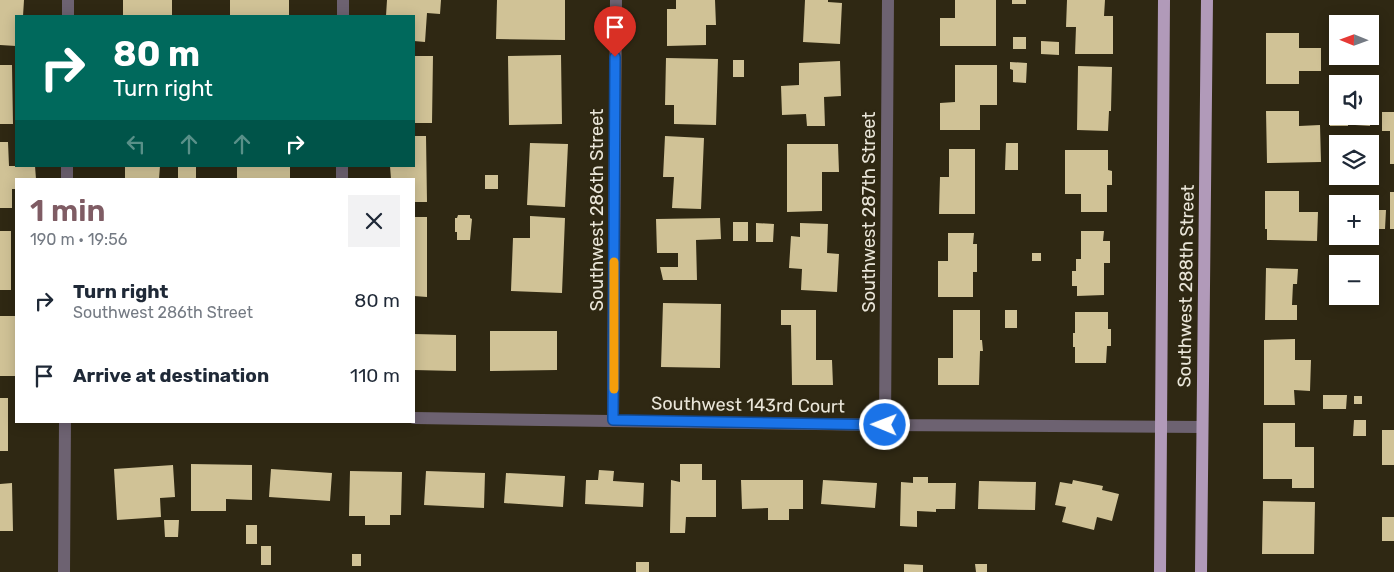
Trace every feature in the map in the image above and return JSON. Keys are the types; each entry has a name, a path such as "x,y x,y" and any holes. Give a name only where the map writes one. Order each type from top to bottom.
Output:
{"main road":[{"name":"Southwest 288th Street","path":"1160,572 1164,0"},
{"name":"Southwest 288th Street","path":"1201,572 1207,0"}],"street":[{"path":"68,0 68,15"},
{"path":"343,0 343,15"},
{"name":"Southwest 286th Street","path":"613,420 616,0"},
{"name":"Southwest 287th Street","path":"885,425 888,0"},
{"name":"Southwest 143rd Court","path":"415,418 885,425 1202,427"},
{"path":"64,423 64,572"}],"building":[{"path":"0,0 24,0 23,15 15,15 15,46 0,45"},
{"path":"123,0 172,0 172,15 123,15"},
{"path":"230,0 289,0 289,15 230,15"},
{"path":"387,0 441,0 440,14 427,13 425,42 415,41 415,15 386,15"},
{"path":"497,0 565,0 565,40 496,39"},
{"path":"676,0 715,0 716,25 706,25 706,45 667,46 667,9 676,9"},
{"path":"805,0 828,0 828,2 842,3 840,44 803,42"},
{"path":"955,0 996,0 996,46 940,46 940,18 955,18"},
{"path":"1012,0 1026,0 1026,4 1012,4"},
{"path":"1067,0 1105,0 1104,16 1113,16 1113,54 1075,54 1076,27 1066,27"},
{"path":"1266,33 1299,33 1299,48 1321,48 1321,71 1299,71 1299,84 1266,84"},
{"path":"1013,37 1026,37 1026,49 1013,49"},
{"path":"1041,41 1059,42 1059,55 1041,54"},
{"path":"561,55 562,124 509,125 508,56"},
{"path":"415,56 433,56 432,123 415,123"},
{"path":"666,58 718,59 716,125 674,124 674,105 665,105"},
{"path":"733,60 744,60 744,77 733,77"},
{"path":"840,61 841,96 824,97 825,126 807,126 806,114 782,115 781,86 799,85 799,63"},
{"path":"1010,62 1027,63 1026,83 1013,82 1013,70 1010,69"},
{"path":"0,65 12,65 13,124 0,124"},
{"path":"955,65 997,65 997,105 980,105 980,130 940,130 940,103 955,102"},
{"path":"1078,66 1112,67 1111,111 1109,111 1108,131 1077,130"},
{"path":"1266,111 1299,111 1299,126 1320,125 1321,162 1267,163"},
{"path":"1382,112 1394,112 1394,164 1390,164 1390,131 1382,131"},
{"path":"1330,125 1348,125 1348,126"},
{"path":"415,136 426,136 427,202 415,202 415,178 391,178 390,167 415,167"},
{"path":"665,136 704,138 701,209 672,208 674,177 663,177"},
{"path":"0,142 8,142 9,166 35,167 36,178 15,178 15,189 12,189 12,208 0,208"},
{"path":"530,143 568,144 565,207 527,205"},
{"path":"1006,143 1018,143 1018,170 1005,170"},
{"path":"787,144 838,144 839,172 822,172 822,211 787,212"},
{"path":"949,149 975,149 975,214 939,214 940,177 949,177"},
{"path":"1065,150 1108,150 1108,170 1112,171 1112,185 1107,185 1107,212 1081,212 1081,194 1065,194"},
{"path":"125,167 160,167 159,178 125,178"},
{"path":"178,167 196,167 196,178 178,178"},
{"path":"237,167 290,167 290,178 237,178"},
{"path":"485,175 498,175 498,189 485,189"},
{"path":"1265,191 1299,191 1299,212 1318,212 1317,241 1267,240 1267,229 1265,229"},
{"path":"1390,192 1394,192 1394,229 1390,229"},
{"path":"1379,210 1386,210 1385,229 1379,229"},
{"path":"458,215 470,215 472,219 470,240 457,240 455,218"},
{"path":"530,216 565,218 562,293 511,291 513,238 530,238"},
{"path":"415,217 427,217 427,297 415,296"},
{"path":"720,218 721,239 696,240 697,280 663,280 660,267 678,267 678,253 657,253 656,219"},
{"path":"733,222 748,222 748,241 733,241"},
{"path":"756,223 774,224 773,242 756,242"},
{"path":"800,223 828,224 827,253 839,254 837,292 801,290 802,269 789,268 791,236 800,237"},
{"path":"0,231 11,231 11,290 0,290"},
{"path":"1081,231 1104,231 1103,241 1110,241 1110,263 1104,263 1104,295 1077,296 1077,286 1072,286 1072,271 1076,271 1076,259 1081,259"},
{"path":"948,233 974,233 973,244 977,244 977,272 973,272 973,297 938,297 938,261 948,261"},
{"path":"1032,253 1041,253 1041,261 1032,261"},
{"path":"1266,268 1298,269 1297,284 1293,284 1292,305 1297,305 1297,320 1265,320"},
{"path":"663,303 721,304 720,368 661,367"},
{"path":"781,310 816,310 816,360 832,360 833,385 792,385 791,325 781,325"},
{"path":"953,310 980,310 980,340 982,340 983,351 980,351 979,385 938,385 938,358 953,358"},
{"path":"1005,310 1017,310 1017,328 1005,328"},
{"path":"1075,312 1108,312 1111,346 1107,346 1106,363 1075,363 1073,333 1075,333"},
{"path":"0,316 15,316 15,376 0,376"},
{"path":"490,331 557,331 557,370 490,371"},
{"path":"415,334 456,335 456,371 415,370"},
{"path":"1295,339 1295,360 1311,360 1310,391 1294,390 1295,405 1264,405 1264,340"},
{"path":"1323,395 1347,395 1346,409 1323,409"},
{"path":"1354,396 1362,396 1362,404 1354,404"},
{"path":"0,398 8,398 8,451 0,451"},
{"path":"1354,420 1366,420 1366,436 1353,436"},
{"path":"1263,423 1295,423 1295,447 1314,447 1314,488 1292,488 1292,479 1263,479"},
{"path":"1382,430 1394,430 1394,465 1382,465"},
{"path":"191,464 252,465 252,500 226,499 226,511 191,511"},
{"path":"680,464 702,464 702,480 716,480 716,517 686,517 685,533 670,533 671,480 680,482"},
{"path":"173,465 175,497 160,498 161,517 117,520 114,469"},
{"path":"271,469 332,473 330,501 269,497"},
{"path":"599,470 614,471 613,481 644,483 643,507 585,504 586,480 598,480"},
{"path":"350,471 402,472 401,515 390,515 390,525 365,525 365,516 349,516"},
{"path":"426,471 485,473 484,508 424,505"},
{"path":"506,473 565,476 563,507 504,503"},
{"path":"913,477 928,477 928,483 956,483 955,509 936,509 936,512 917,511 917,527 900,526 901,482 913,483"},
{"path":"741,480 803,480 803,509 789,509 789,520 768,520 768,508 742,509"},
{"path":"823,480 877,483 875,508 821,504"},
{"path":"1073,480 1103,486 1102,490 1119,494 1112,521 1097,517 1094,530 1062,522 1066,507 1055,505 1060,482 1072,484"},
{"path":"979,481 1036,482 1035,510 978,509"},
{"path":"12,483 13,531 0,531 0,484"},
{"path":"1263,501 1315,502 1314,554 1262,554"},
{"path":"1382,517 1394,517 1394,541 1382,541"},
{"path":"164,520 179,520 178,537 165,537"},
{"path":"246,525 257,525 257,544 246,544"},
{"path":"261,546 271,546 271,565 261,565"},
{"path":"352,554 361,554 361,566 352,566"},
{"path":"636,562 649,562 649,572 636,572"},
{"path":"904,564 923,565 923,572 904,572"},
{"path":"975,564 987,564 987,572 976,572"}],"slow traffic":[{"path":"614,262 614,389"}],"route":[{"path":"615,57 613,420 885,425"}]}
